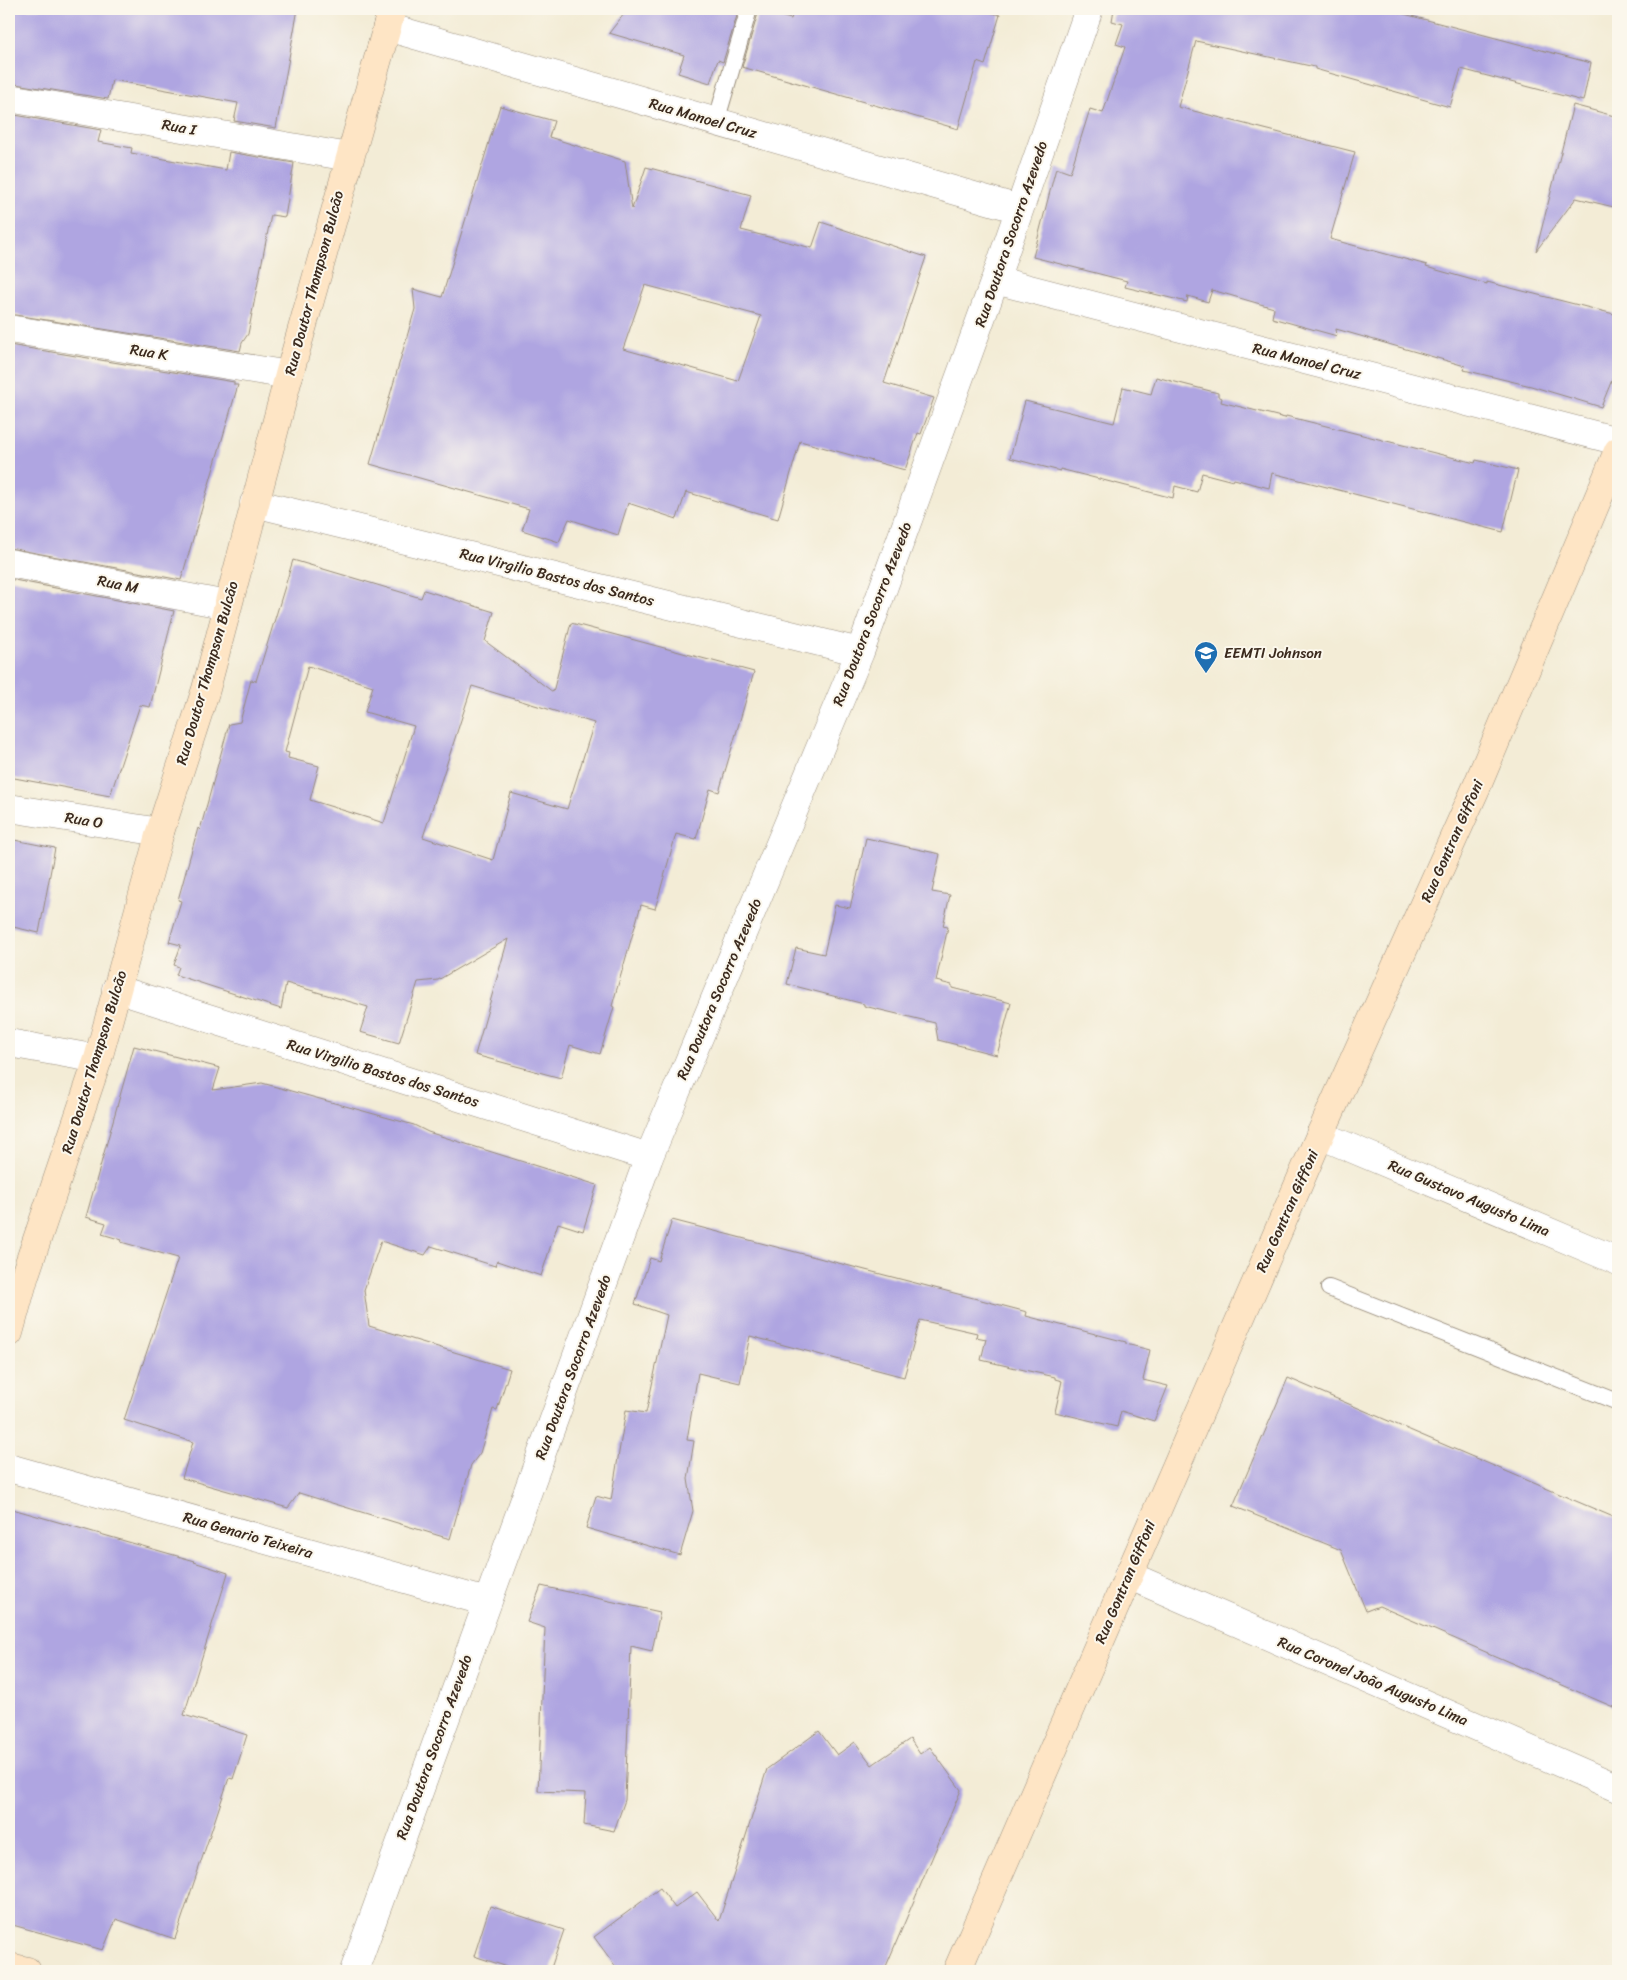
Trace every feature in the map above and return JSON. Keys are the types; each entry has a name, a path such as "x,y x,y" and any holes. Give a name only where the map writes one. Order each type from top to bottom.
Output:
{"street":[{"name":"Rua Doutora Socorro Azevedo","path":"354,1971 649,1157 860,652 995,280 1089,9"},
{"name":"Rua Manoel Cruz","path":"390,18 716,122 1019,210"},
{"name":"Rua Doutor Thompson Bulcão","path":"9,1333 17,1274 98,1060 160,832 206,689 254,502 349,157 390,18"},
{"name":"Rua I","path":"9,98 349,157"},
{"name":"Rua Manoel Cruz","path":"995,280 1618,441"},
{"name":"Rua K","path":"9,329 289,375"},
{"name":"Rua Gontran Giffoni","path":"957,1971 1320,1135 1477,786 1618,451"},
{"name":"Rua Virgilio Bastos dos Santos","path":"254,502 860,652"},
{"name":"Rua M","path":"9,563 227,605"},
{"name":"Rua O","path":"9,808 160,832"},
{"name":"Rua Virgilio Bastos dos Santos","path":"116,989 649,1157"},
{"path":"9,1043 98,1060"},
{"name":"Rua Gustavo Augusto Lima","path":"1320,1135 1618,1261"},
{"name":"Rua Genario Teixeira","path":"9,1468 487,1602"},
{"name":"Rua Coronel João Augusto Lima","path":"1128,1575 1618,1788"},
{"path":"9,1967 26,1971"}],"lane":[{"path":"716,122 749,9"},
{"path":"1329,1288 1618,1402"}],"building":[{"path":"9,9 298,9 276,128 234,121 238,103 112,80 108,99 9,83"},
{"path":"628,9 739,9 723,62 718,60 710,83 678,73 684,55 609,33"},
{"path":"794,9 978,9 1000,15 985,65 977,62 958,129 742,67 759,10 791,19"},
{"path":"1114,9 1385,9 1591,63 1583,101 1461,69 1450,107 1315,69 1315,67 1196,41 1178,107 1355,152 1330,239 1427,265 1426,267 1487,284 1487,282 1618,315 1618,365 1601,407 1531,386 1464,370 1465,366 1336,329 1337,336 1272,318 1274,308 1212,290 1208,302 1188,296 1187,302 1125,287 1127,281 1033,257 1056,168 1070,173 1090,109 1103,113 1125,47 1116,44 1123,24 1112,21"},
{"path":"1573,105 1618,117 1618,208 1576,198 1536,251"},
{"path":"500,106 554,121 549,137 625,161 632,209 646,167 751,195 741,230 812,248 821,222 926,257 884,383 934,398 921,434 918,433 905,470 800,441 778,519 686,492 677,519 628,503 618,535 569,519 559,542 522,530 529,509 370,464 415,309 413,289 442,297","holes":["645,285 761,316 738,381 623,349"]},
{"path":"9,114 101,130 98,142 132,148 131,153 226,170 229,152 294,163 285,217 271,215 248,334 242,343 240,351 9,314"},
{"path":"9,345 234,382 234,385 238,385 181,580 9,548"},
{"path":"1156,377 1218,393 1218,396 1222,398 1221,402 1285,418 1286,416 1475,463 1476,460 1518,470 1503,532 1272,473 1269,488 1202,473 1197,492 1175,486 1173,498 1010,458 1025,401 1114,423 1123,387 1151,394"},
{"path":"293,560 421,598 424,590 494,612 485,641 553,692 571,623 754,672 719,792 710,789 696,839 676,834 655,909 641,905 600,1054 570,1045 561,1078 475,1055 508,939 438,980 418,982 399,1043 360,1032 368,1007 286,983 281,1009 176,975 179,967 174,965 181,945 169,942 181,901 178,900 198,828 200,830 229,724 240,722 251,680 256,681","holes":["308,666 373,686 365,712 414,726 384,823 310,800 319,766 288,758 289,753 285,752","472,686 594,723 567,809 511,793 493,860 423,837"]},
{"path":"9,579 174,611 150,707 140,705 110,796 9,777"},
{"path":"866,838 940,854 932,892 950,895 943,926 948,927 936,981 952,985 952,988 1011,1003 997,1055 938,1040 935,1023 864,1006 864,1004 787,984 796,948 824,954 835,905 850,908"},
{"path":"9,839 55,848 39,933 9,926"},
{"path":"134,1046 220,1068 213,1090 262,1083 414,1125 428,1132 597,1185 583,1231 558,1223 541,1276 497,1261 495,1266 431,1246 425,1255 381,1241 364,1290 369,1326 510,1369 497,1410 493,1409 480,1453 471,1465 450,1539 299,1493 288,1508 182,1478 193,1442 124,1420 178,1258 121,1242 122,1240 102,1234 106,1223 86,1217"},
{"path":"672,1220 1027,1312 1026,1316 1150,1350 1143,1380 1168,1386 1154,1421 1121,1411 1117,1427 1055,1412 1062,1381 1055,1379 1055,1377 981,1360 986,1339 976,1337 977,1333 920,1320 904,1377 750,1336 740,1383 698,1373 687,1440 694,1441 688,1479 693,1511 680,1555 586,1528 596,1496 611,1500 626,1410 646,1413 667,1315 635,1304 650,1258 659,1261"},
{"path":"1288,1378 1618,1519 1618,1709 1379,1606 1366,1611 1341,1550 1233,1506"},
{"path":"9,1508 195,1561 228,1573 184,1715 247,1735 233,1779 229,1778 175,1939 116,1919 103,1950 9,1924"},
{"path":"541,1586 660,1612 652,1651 631,1646 625,1800 614,1831 584,1825 586,1793 538,1791 545,1628 527,1622"},
{"path":"819,1731 837,1755 855,1742 872,1765 910,1739 920,1754 930,1747 961,1790 884,1971 619,1971 594,1937 660,1888 675,1908 697,1892 719,1921 767,1769"},
{"path":"490,1906 564,1930 550,1971 520,1971 474,1956"}],"place":[{"name":"EEMTI Johnson","path":"1206,674"}]}
